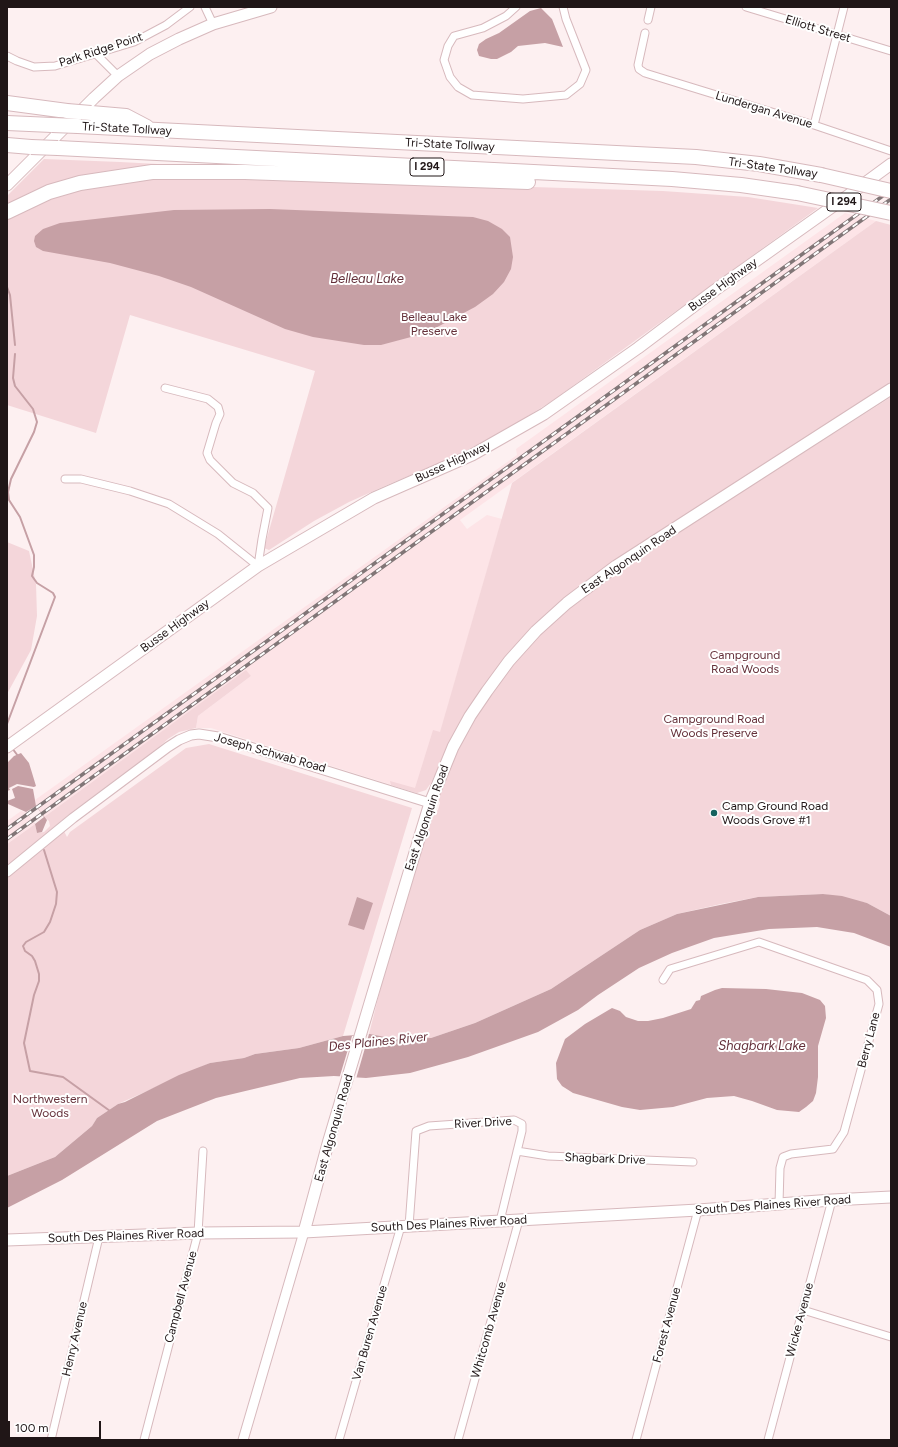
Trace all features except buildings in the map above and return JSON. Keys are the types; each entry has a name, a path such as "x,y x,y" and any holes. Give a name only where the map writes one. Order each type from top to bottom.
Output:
{"highway":[{"path":"7,103 67,111 126,116 153,130"},
{"name":"Tri-State Tollway","path":"7,123 696,157 759,164 821,175 891,191"},
{"name":"Tri-State Tollway","path":"7,146 680,180 741,185 797,193 891,213"},
{"path":"7,212 49,192 80,184 152,172 245,172 556,183 591,176"}],"main road":[{"path":"7,185 118,76 156,50 179,38 213,24 271,7"},
{"name":"Busse Highway","path":"9,746 258,566 374,498 472,456 544,414 638,348 715,290 846,198 891,164"},
{"name":"East Algonquin Road","path":"304,1232 418,838 430,803 453,747 470,716 487,691 523,645 536,631 567,603 616,566 891,389"},
{"name":"South Des Plaines River Road","path":"7,1240 99,1238 198,1233 304,1232 698,1210 891,1197"}],"street":[{"name":"Park Ridge Point","path":"7,56 27,65 41,67 55,66 96,54 144,37 166,25 190,7"},
{"path":"205,7 213,24"},
{"path":"210,7 213,24"},
{"path":"516,7 506,16 483,28 454,36 448,46 444,60 450,77 458,87 472,95 523,99 566,95 580,84 586,70 566,19 563,7"},
{"path":"648,20 652,7"},
{"name":"Elliott Street","path":"746,7 891,51"},
{"path":"814,125 844,7"},
{"name":"Lundergan Avenue","path":"645,33 638,65 639,69 645,73 814,125 891,151"},
{"path":"96,54 118,76"},
{"path":"165,388 208,399 218,407 220,414 207,454 210,460 233,483 253,493 268,508 258,566"},
{"path":"65,479 81,479 130,491 168,504 218,534 258,566"},
{"name":"Joseph Schwab Road","path":"7,872 73,818 168,746 191,735 199,734 218,737 430,803"},
{"name":"Berry Lane","path":"663,980 670,969 759,942 867,980 877,990 879,1004 844,1132 833,1149 791,1154 783,1157 780,1168 779,1204"},
{"name":"River Drive","path":"416,1131 429,1126 514,1120 522,1124 522,1131 500,1221"},
{"name":"Van Buren Avenue","path":"339,1440 405,1226 416,1131"},
{"name":"Campbell Avenue","path":"144,1440 198,1233 203,1151"},
{"name":"Shagbark Drive","path":"517,1151 548,1156 693,1162"},
{"name":"Wicke Avenue","path":"768,1440 832,1200"},
{"name":"Forest Avenue","path":"636,1440 698,1210"},
{"name":"Whitcomb Avenue","path":"458,1440 519,1220"},
{"name":"East Algonquin Road","path":"243,1440 304,1232"},
{"name":"Henry Avenue","path":"50,1440 99,1238"},
{"path":"803,1310 891,1337"}],"shaded area":[{"path":"845,213 876,221 460,520 467,529 487,515 502,519 432,762 417,793 211,728 196,728 198,716 251,676 246,671 44,817 36,806 35,800 517,455 516,449"},
{"path":"21,811 26,812 35,824 7,844 7,821"}],"green space":[{"path":"44,159 196,166 162,168 7,206 7,196"},
{"name":"Belleau Lake Preserve","path":"152,178 270,179 663,191 748,197 818,208 552,401 499,434 449,459 349,502 314,521 269,550 264,548 315,371 130,315 96,433 7,405 7,217 33,204 57,196 85,189"},
{"path":"876,221 891,225 891,385 581,584 547,613 511,650 497,668 451,741 431,783 426,790 417,793 391,785 390,781 415,788 433,730 440,732 512,483"},
{"name":"Campground Road Woods","path":"891,397 891,916 867,903 823,894 758,897 721,904 677,914 640,930 551,989 475,1023 431,1038 395,1039 369,1034 390,951 431,815 438,810 440,803 438,798 440,790 453,758 467,730 491,693 517,659 542,632 571,606 601,583 645,553"},
{"path":"7,542 29,551 36,584 37,616 31,650 7,694"},
{"path":"246,670 251,676 198,716 196,728 179,732 168,739 72,812 7,866 7,844 35,824 37,833 44,832 50,826 49,821 44,817"},
{"name":"Northwestern Woods","path":"209,744 412,808 343,1036 299,1048 255,1054 244,1058 210,1063 118,1104 97,1118 92,1126 55,1157 7,1176 7,878 64,831 67,837 70,832 186,748"}],"water":[{"path":"541,8 552,19 563,47 545,43 518,46 511,52 497,59 479,56 477,50 479,44 499,33 530,11"},
{"name":"Belleau Lake","path":"270,209 473,217 488,221 502,229 510,237 513,257 511,269 504,282 493,294 475,307 426,333 381,345 364,345 313,337 285,329 191,287 159,276 110,263 43,251 36,247 34,241 35,236 43,229 60,223 174,210"},
{"path":"21,753 29,763 36,786 34,787 17,784 9,788 10,790 7,791 7,763 14,756"},
{"path":"18,786 33,789 36,806 47,820 42,832 37,833 35,824 26,812 8,804 7,801 15,798 12,789"},
{"name":"Des Plaines River","path":"823,894 842,896 867,903 891,916 891,947 854,933 817,927 769,929 714,938 672,953 639,968 578,1010 538,1032 468,1057 410,1073 366,1078 334,1076 300,1078 216,1098 157,1121 62,1180 7,1208 7,1176 55,1157 92,1126 97,1118 118,1104 179,1075 210,1063 244,1058 255,1054 299,1048 343,1036 370,1034 395,1039 431,1038 475,1023 551,989 640,930 677,914 758,897"},
{"path":"357,897 373,903 364,930 348,925"},
{"name":"Shagbark Lake","path":"722,988 766,989 802,993 820,1000 825,1006 826,1018 818,1046 818,1077 816,1093 813,1101 799,1112 777,1110 734,1096 707,1098 673,1107 640,1110 622,1107 573,1093 562,1086 557,1079 556,1063 565,1039 585,1024 612,1008 620,1011 626,1017 638,1021 648,1021 691,1009 696,1001 700,1000 701,996"}],"pier":[{"path":"36,806 44,817 35,824 26,812"},
{"path":"369,1034 356,1079 339,1079 352,1036"}],"waterway":[{"path":"7,287 10,295 15,345"},
{"path":"7,724 55,597 53,593 37,583 32,576 34,555 20,517 9,500 8,492 11,479 34,432 37,422 33,409 15,386 13,378 15,354"},
{"path":"12,748 18,756"},
{"path":"44,850 57,892 56,904 50,922 44,932 26,942 23,946 25,951 32,956 35,961 39,974 39,981 34,995 24,1043 30,1071 63,1077 110,1111"}],"railway":[{"path":"7,829 891,190"},
{"path":"7,839 891,199"}],"place":[{"name":"Camp Ground Road Woods Grove #1","path":"714,813"}],"park label":[{"name":"Campground Road Woods Preserve","path":"714,726"}]}
